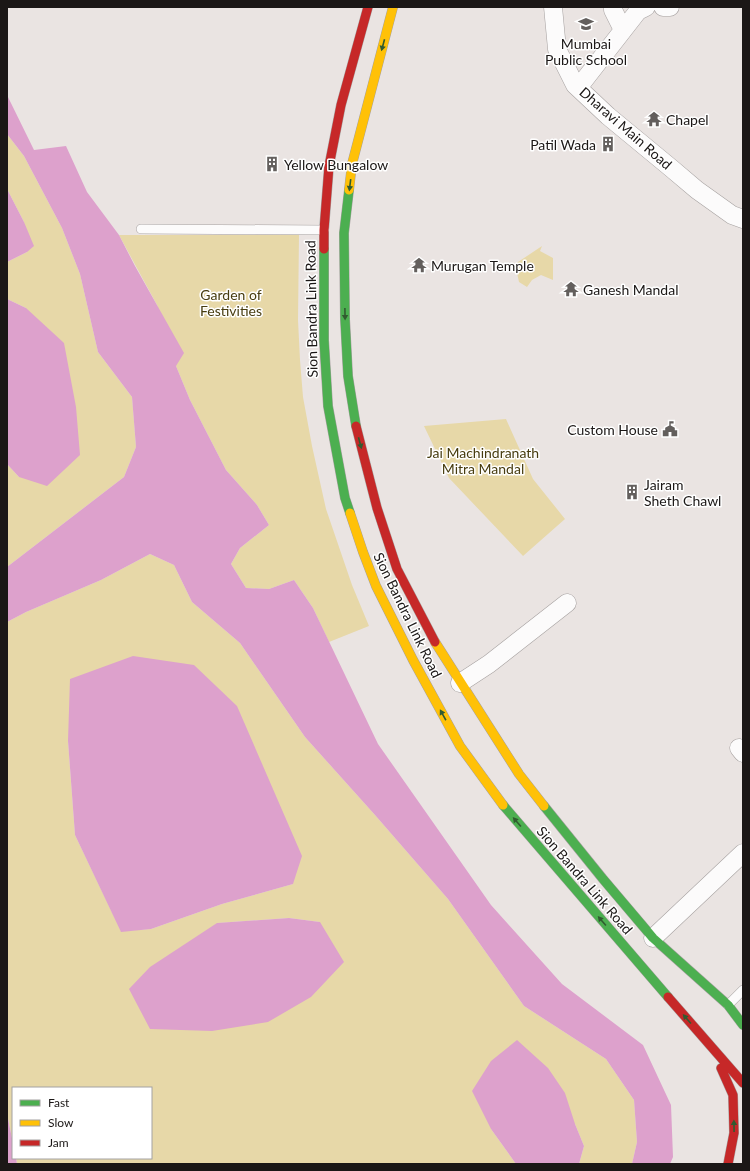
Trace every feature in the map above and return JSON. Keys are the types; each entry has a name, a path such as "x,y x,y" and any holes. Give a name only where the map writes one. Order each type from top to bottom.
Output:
{"main road":[{"name":"Sion Bandra Link Road","path":"368,7 341,105 332,150 329,166 324,230 324,340 328,406 345,498 362,552 376,577 413,660 460,746 504,806 585,896 712,1049"},
{"name":"Sion Bandra Link Road","path":"393,7 352,164 344,233 348,376 356,429 394,570 434,641 519,774 600,882 653,938 728,1005 743,1025"},
{"path":"712,1049 743,1083"},
{"path":"712,1049 733,1095 734,1132 728,1164"}],"street":[{"name":"Dharavi Main Road","path":"553,7 557,49 575,85 608,116 697,190 732,215 743,219"},
{"path":"613,7 623,30"},
{"path":"663,7 670,7"},
{"path":"578,88 641,8"},
{"path":"460,683 500,655 567,603"},
{"path":"653,938 743,853"}],"lane":[{"path":"141,229 324,230"},
{"path":"728,1005 743,990"}],"green space":[{"path":"7,134 24,156 62,228 80,274 98,352 132,397 136,447 124,477 7,567 7,464 19,477 26,308 7,299 7,262 27,252 24,222 7,189"},
{"name":"Garden of Festivities","path":"119,235 299,235 298,320 303,397 326,509 352,585 369,626 329,642 313,608 294,580 269,589 246,588 231,564 240,548 269,525 257,505 226,470 190,400 176,366 157,305"},
{"path":"542,246 540,251 553,258 553,280 541,275 532,280 527,287 519,282 515,264"},
{"name":"Jai Machindranath Mitra Mandal","path":"506,419 533,479 565,519 523,556 449,478 424,426"},
{"path":"150,554 174,565 192,602 240,643 305,737 448,899 524,1006 606,1059 634,1100 637,1142 632,1164 579,1164 584,1146 575,1124 491,1129 516,1164 17,1164 16,1159 152,1159 152,1087 12,1087 12,1138 7,1114 7,622 26,612 101,580","holes":["68,741 293,884 222,904 151,929 121,931 75,835","289,918 320,922 217,923"]}],"shaded area":[{"path":"7,95 34,150 66,146 87,192 119,235 184,353 176,366 190,400 226,470 257,505 269,525 240,548 231,564 246,588 269,589 294,580 313,608 378,744 491,905 562,984 643,1045 671,1105 673,1157 670,1164 632,1164 637,1142 634,1100 606,1059 524,1006 448,899 305,737 240,643 192,602 174,565 150,554 101,580 26,612 7,622 7,567 124,477 136,447 132,397 98,352 80,274 62,228 24,156 7,134"},
{"path":"7,189 24,222 34,246 27,252 7,262"},
{"path":"7,299 26,308 64,343 76,407 80,455 47,486 19,477 7,464"},
{"path":"133,656 194,665 237,706 302,856 293,884 222,904 151,929 121,932 75,835 68,741 70,679"},
{"path":"289,918 320,922 344,962 311,997 268,1022 212,1031 150,1029 129,989 150,967 217,923"},
{"path":"517,1040 548,1068 565,1093 584,1146 579,1164 516,1164 491,1129 472,1091 491,1061"},
{"path":"7,1114 12,1138 12,1159 16,1159 17,1164 7,1164"}],"traffic: fast":[{"path":"349,190 344,233 345,319 348,376 356,426"},
{"path":"324,249 324,340 328,406 345,498 350,513"},
{"path":"503,805 668,997"},
{"path":"544,806 653,938 728,1005 743,1025"}],"traffic: slow":[{"path":"349,190 352,164 393,7"},
{"path":"350,513 376,586 413,660 460,746 503,805"},
{"path":"435,642 519,774 544,806"}],"traffic: jam":[{"path":"324,249 329,166 341,105 368,7"},
{"path":"356,426 377,508 397,569 435,642"},
{"path":"668,997 743,1083"},
{"path":"721,1068 733,1095 734,1133 728,1164"}],"place":[{"name":"Mumbai Public School","path":"586,24"},
{"name":"Chapel","path":"654,119"},
{"name":"Patil Wada","path":"608,144"},
{"name":"Yellow Bungalow","path":"272,164"},
{"name":"Murugan Temple","path":"419,265"},
{"name":"Ganesh Mandal","path":"571,289"},
{"name":"Custom House","path":"670,429"},
{"name":"Jairam Sheth Chawl","path":"632,492"}]}
